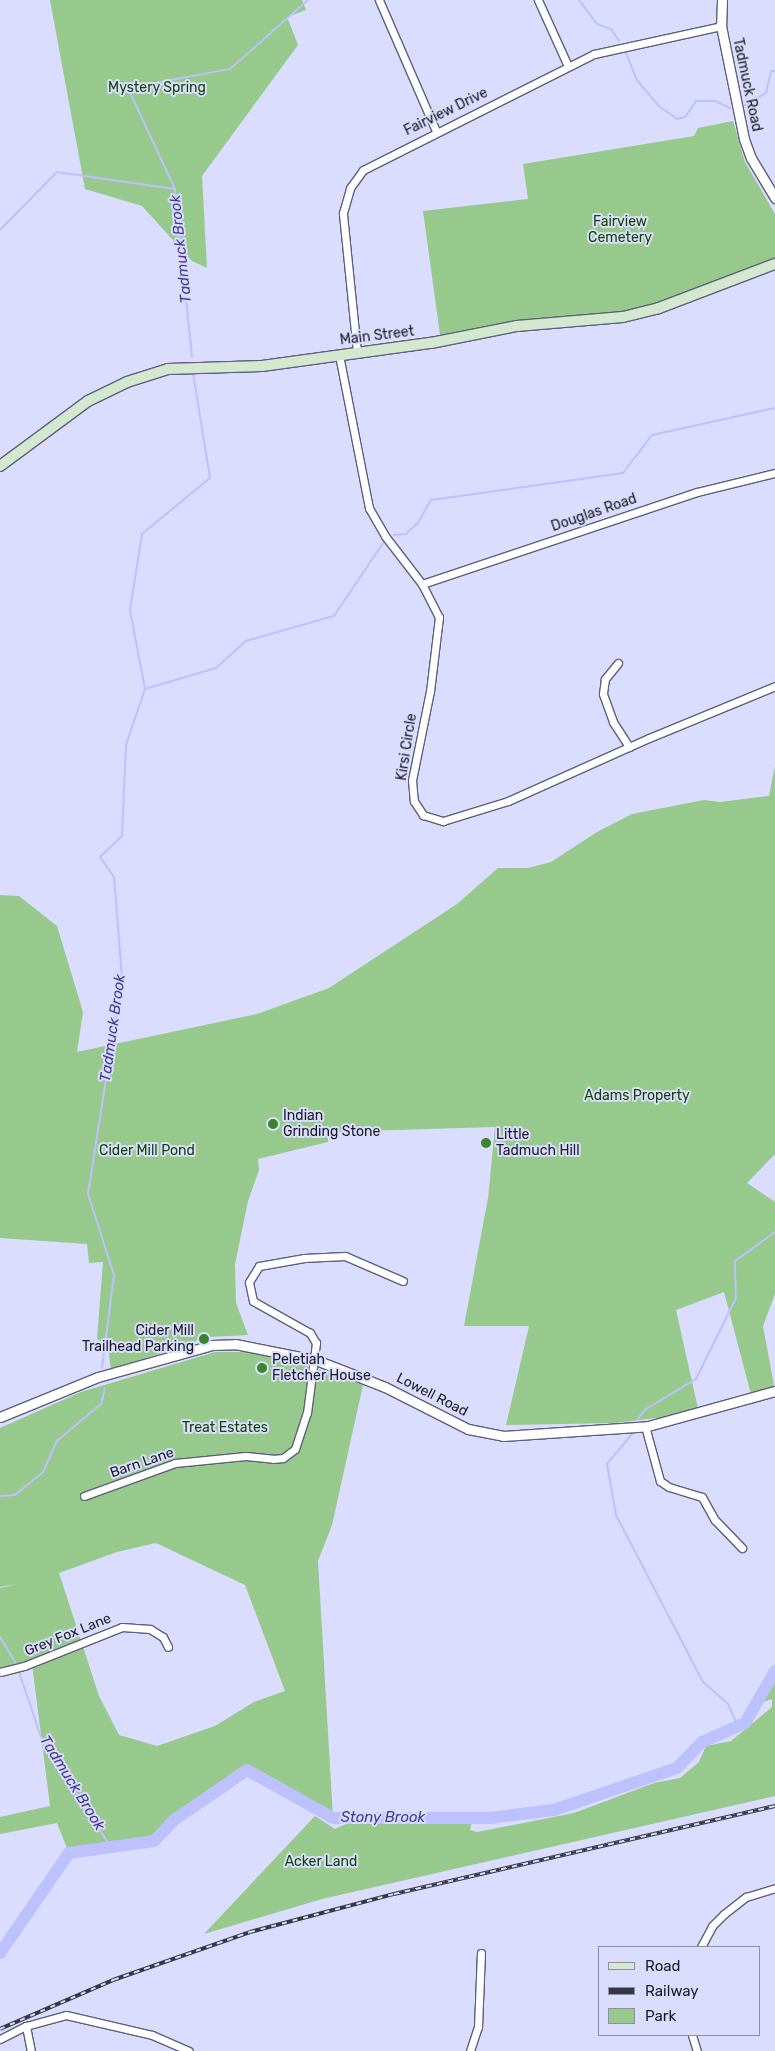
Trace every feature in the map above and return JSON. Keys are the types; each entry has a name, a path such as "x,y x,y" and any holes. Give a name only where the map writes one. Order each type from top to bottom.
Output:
{"main road":[{"name":"Main Street","path":"0,466 88,401 147,374 168,368 262,366 431,343 517,326 623,317 660,308 775,264"}],"street":[{"path":"379,0 436,131"},
{"path":"538,0 568,66"},
{"name":"Tadmuck Road","path":"722,0 721,26 744,139 751,158 775,198"},
{"name":"Fairview Drive","path":"357,352 344,234 345,201 364,170 436,131 594,54 632,43 721,26"},
{"name":"Kirsi Circle","path":"339,355 369,508 385,536 422,584 437,610 440,626 412,780 414,801 423,815 443,821 483,810 775,686"},
{"name":"Douglas Road","path":"422,584 697,492 775,473"},
{"path":"618,663 605,679 603,694 615,727 629,747"},
{"path":"316,1360 317,1346 313,1335 252,1301 248,1285 255,1269 278,1261 345,1256 403,1281"},
{"name":"Lowell Road","path":"0,1417 89,1380 212,1345 252,1345 316,1360 385,1387 468,1429 486,1434 518,1436 645,1426 775,1391"},
{"name":"Barn Lane","path":"84,1496 175,1463 246,1456 274,1459 290,1454 296,1446 307,1413 316,1360"},
{"path":"645,1426 660,1481 672,1488 699,1495 711,1508 715,1520 742,1548"},
{"name":"Grey Fox Lane","path":"0,1672 58,1653 127,1626 155,1631 163,1637 168,1647"},
{"path":"702,1946 712,1926 724,1914 746,1897 775,1888"},
{"path":"470,2051 478,2027 481,1953"},
{"path":"0,2039 26,2026 66,2015 152,2035 189,2051"},
{"path":"26,2026 31,2051"},
{"path":"692,2036 697,2051"}],"green space":[{"name":"Mystery Spring","path":"50,0 302,0 306,10 287,17 298,45 202,176 207,268 192,261 142,206 85,189"},
{"name":"Fairview Cemetery","path":"733,121 745,162 775,214 775,258 672,300 636,310 490,326 440,335 423,211 528,199 523,164 694,136 698,128"},
{"path":"775,766 775,1154 747,1183 775,1202 775,1294 763,1326 775,1391 752,1398 724,1292 676,1310 699,1413 614,1423 506,1425 529,1326 464,1326 488,1198 495,1127 328,1132 328,1142 258,1159 259,1170 248,1201 235,1264 236,1303 248,1335 208,1337 111,1370 108,1347 97,1339 103,1262 89,1263 87,1244 0,1238 0,895 19,896 57,926 83,1012 77,1052 257,1014 329,988 457,904 498,868 528,868 551,862 597,832 632,814 704,800 720,802 769,796"},
{"name":"Treat Estates","path":"215,1352 249,1352 325,1371 363,1385 332,1525 318,1561 333,1818 247,1770 174,1820 154,1841 69,1853 57,1823 0,1834 0,1817 50,1806 32,1664 0,1671 0,1588 18,1584 0,1587 0,1428 81,1392","holes":["156,1543 245,1585 285,1691 254,1702 215,1726 157,1746 119,1735 99,1696 59,1573 117,1552"]},
{"name":"Acker Land","path":"775,1678 775,1796 322,1899 204,1934 315,1816 335,1829 348,1823 420,1824 464,1820 472,1822 470,1830 477,1832 574,1813 654,1783 680,1778 699,1762 706,1746 731,1741 772,1707 772,1699 763,1702 761,1699"}],"waterway":[{"name":"Tadmuck Brook","path":"192,357 175,189 128,88 230,69 308,0"},
{"name":"Tadmuck Brook","path":"579,0 597,24 611,29 619,41"},
{"name":"Tadmuck Brook","path":"626,53 637,80 660,107 677,119 685,117 696,101 715,101 730,108"},
{"name":"Tadmuck Brook","path":"745,105 766,93 771,71 775,71"},
{"path":"0,230 57,172 175,189"},
{"name":"Tadmuck Brook","path":"102,1368 114,1275 88,1194 122,978 114,877 100,857 122,836 126,745 145,689 130,610 142,534 210,478 193,373"},
{"path":"394,535 406,534 418,523 431,500 623,473 652,435 775,408"},
{"path":"145,689 216,668 246,641 334,616 383,543"},
{"path":"634,1423 646,1409 696,1379 736,1298 735,1261 775,1232"},
{"name":"Tadmuck Brook","path":"0,1496 15,1495 43,1472 57,1441 101,1404 105,1388"},
{"path":"632,1434 607,1464 616,1515 703,1682 728,1704 738,1726"},
{"name":"Tadmuck Brook","path":"0,1637 17,1665"},
{"name":"Tadmuck Brook","path":"18,1669 41,1737 110,1846"},
{"name":"Stony Brook","path":"0,1953 69,1853 154,1841 174,1820 247,1770 333,1818 489,1818 554,1810 677,1768 702,1742 745,1723 775,1671"}],"railway":[{"path":"0,2029 113,1980 250,1932 394,1894 775,1806"}],"place":[{"name":"Indian Grinding Stone","path":"273,1124"},
{"name":"Little Tadmuch Hill","path":"486,1143"},
{"name":"Cider Mill Trailhead Parking","path":"204,1339"},
{"name":"Peletiah Fletcher House","path":"262,1368"}],"park label":[{"name":"Adams Property","path":"637,1096"},
{"name":"Cider Mill Pond","path":"147,1151"}]}
